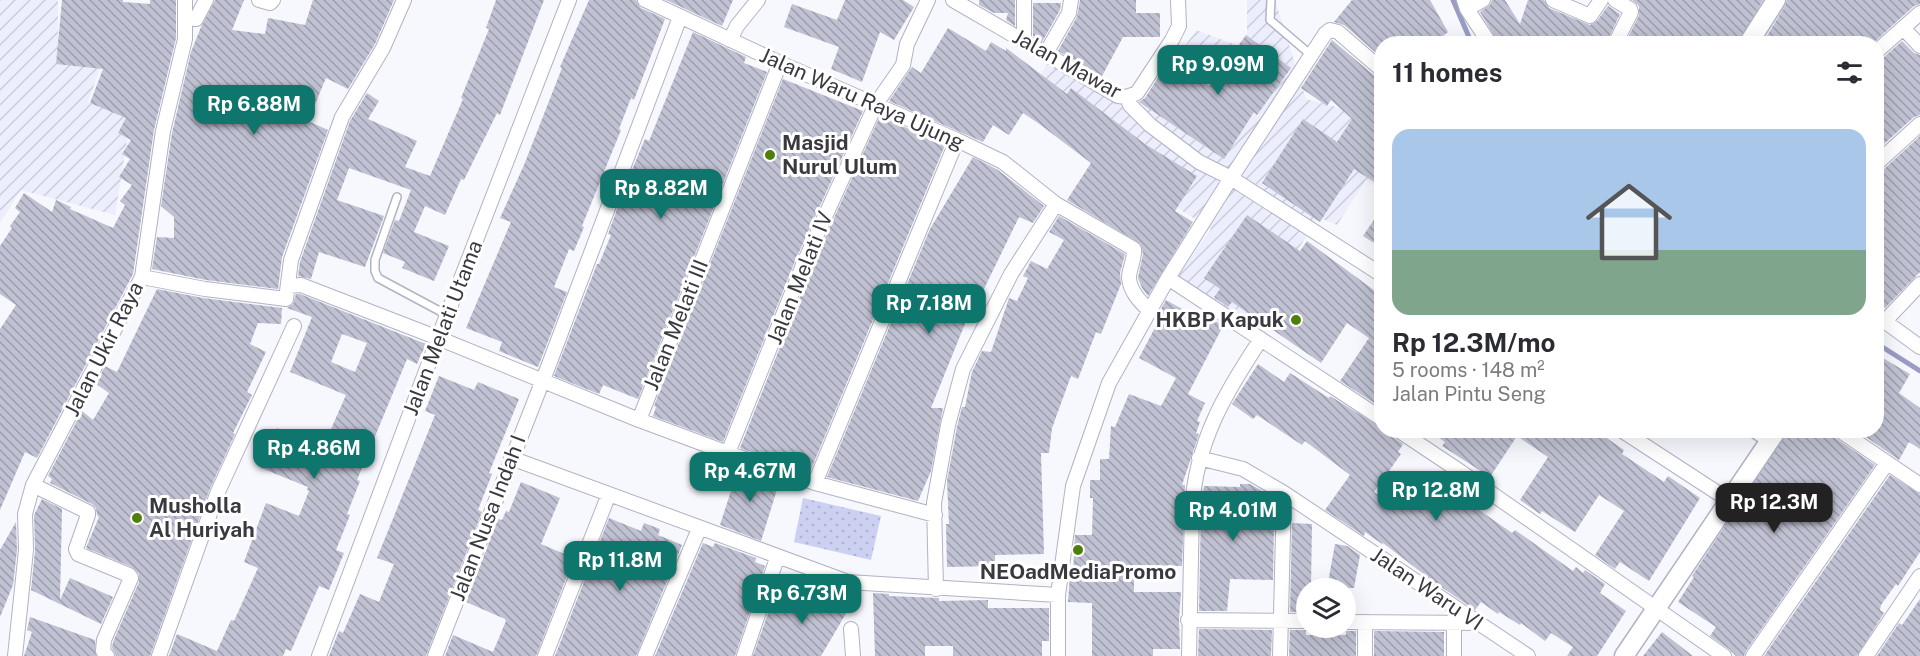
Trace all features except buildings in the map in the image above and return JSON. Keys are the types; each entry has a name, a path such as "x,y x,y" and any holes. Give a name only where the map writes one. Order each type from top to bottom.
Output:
{"street":[{"name":"Jalan Ukir Raya","path":"15,656 26,550 25,514 33,485 142,277 163,131 185,39 184,0"},
{"path":"185,18 196,19 206,0"},
{"path":"259,0 270,3 273,0"},
{"path":"142,277 205,289 286,299 291,260 342,117 383,48 404,0"},
{"name":"Jalan Melati Utama","path":"319,656 447,315 569,0"},
{"name":"Jalan Waru Raya Ujung","path":"645,0 1003,162 1056,204 1134,249 1135,256 1129,278 1140,303 1150,312"},
{"path":"730,40 737,26 758,0"},
{"path":"876,104 903,65 907,44 928,0"},
{"name":"Jalan Mawar","path":"953,0 1118,96 1127,97 1130,105 1150,125 1199,162 1231,178 1374,270"},
{"path":"1024,0 1024,40"},
{"path":"1046,53 1070,13 1071,0"},
{"path":"1127,97 1137,93 1172,40 1179,26 1178,0"},
{"path":"1483,0 1465,4 1485,36"},
{"path":"1553,0 1590,16 1601,0"},
{"path":"1616,0 1631,12 1619,36"},
{"path":"1753,36 1776,0"},
{"path":"1884,45 1920,14"},
{"name":"Jalan Nusa Indah I","path":"435,656 680,17"},
{"path":"1904,29 1920,46"},
{"path":"1058,656 1058,595 1073,486 1109,383 1168,279 1325,34 1330,30 1338,32 1374,63"},
{"name":"Jalan Melati III","path":"639,420 780,63"},
{"name":"Jalan Melati IV","path":"728,453 803,265 876,104"},
{"path":"1884,157 1920,124"},
{"path":"815,483 957,140"},
{"path":"936,589 934,503 948,425 963,369 1011,274 1056,204"},
{"path":"1168,279 1374,414"},
{"path":"1884,315 1920,284"},
{"path":"288,286 301,285 439,338 639,420 728,453 815,483 935,515"},
{"path":"1884,320 1920,347"},
{"path":"159,656 218,494 294,326"},
{"path":"1189,656 1188,620 1193,484 1199,458 1226,392 1261,339"},
{"path":"1410,438 1724,656"},
{"path":"1633,438 1730,501"},
{"path":"1624,656 1772,438"},
{"path":"1851,438 1920,484"},
{"path":"511,458 777,558 848,582 1058,595"},
{"name":"Jalan Waru VI","path":"1199,458 1243,469 1284,493 1528,656"},
{"path":"1753,656 1887,463"},
{"path":"33,485 88,512 76,549 78,554 129,575 131,578 104,640 103,651 107,656"},
{"path":"1280,656 1284,493"},
{"path":"545,656 609,494"},
{"path":"645,656 699,529"},
{"path":"744,656 777,558"},
{"path":"1866,656 1920,576"},
{"path":"1188,620 1296,621"},
{"path":"1356,622 1478,623"},
{"path":"1365,622 1365,656"},
{"path":"1454,623 1454,656"},
{"path":"851,630 853,656"}],"lane":[{"path":"1271,0 1270,20 1311,55"},
{"path":"397,197 375,260 375,271 378,278 447,315"}],"shaded area":[{"path":"0,0 58,0 58,50 102,63 88,102 131,116 115,215 21,190 0,223"},
{"path":"1247,0 1275,0 1306,99 1374,117 1374,185 1366,180 1337,225 1318,217 1252,325 1177,278 1211,229 1021,109 1048,62 1141,111 1196,30 1247,49"},
{"path":"803,498 881,516 871,560 794,542"}],"waterway":[{"path":"1453,0 1469,36"},
{"path":"1884,348 1920,371"}],"place":[{"name":"Masjid Nurul Ulum","path":"770,155"},
{"name":"HKBP Kapuk","path":"1296,320"},
{"name":"Musholla Al Huriyah","path":"137,518"},
{"name":"NEOadMediaPromo","path":"1078,550"}]}
